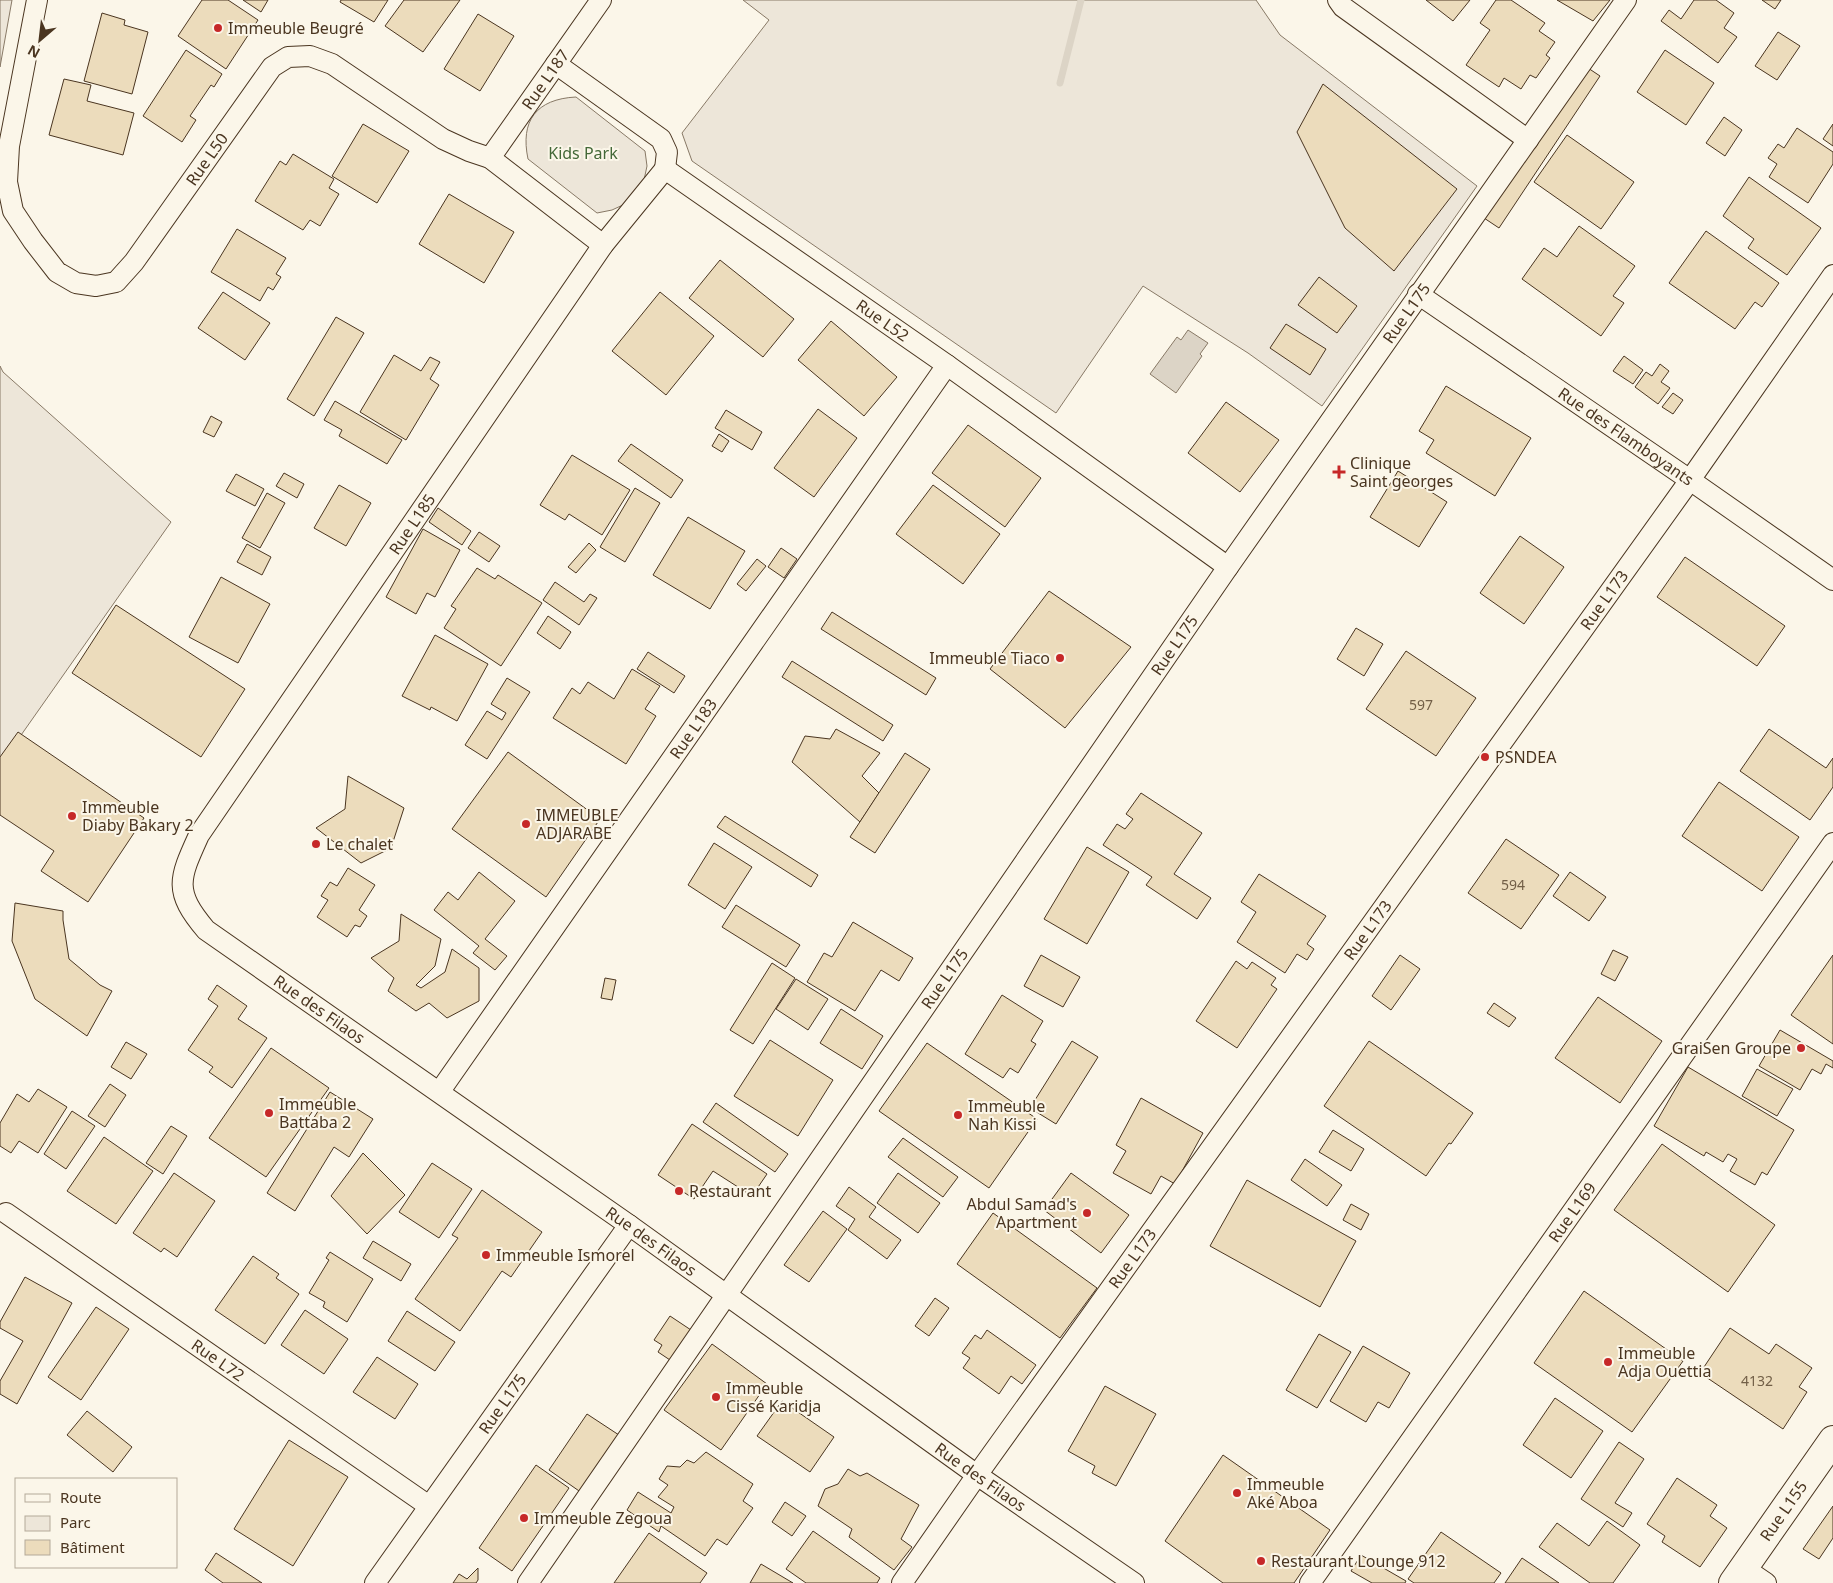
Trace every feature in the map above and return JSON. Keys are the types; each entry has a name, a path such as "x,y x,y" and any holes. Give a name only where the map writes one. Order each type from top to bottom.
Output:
{"street":[{"name":"Rue L50","path":"37,0 9,146 7,182 13,211 32,241 57,272 76,283 96,286 116,282 134,262 272,67 288,57 310,56 332,64 444,139 490,158 602,245"},
{"name":"Rue L187","path":"490,158 601,0"},
{"path":"1338,0 1343,8 1528,140"},
{"name":"Rue L175","path":"528,1583 1418,294 1626,0"},
{"path":"556,64 661,140 667,152 665,169"},
{"name":"Rue L185","path":"182,890 184,868 199,835 602,245 665,169"},
{"name":"Rue L52","path":"665,169 947,365 1228,568"},
{"name":"Rue L173","path":"902,1583 977,1475 1690,480 1833,274"},
{"name":"Rue des Flamboyants","path":"1418,294 1833,580"},
{"name":"Rue L183","path":"440,1092 947,365"},
{"name":"Rue L169","path":"1310,1583 1833,843"},
{"name":"Rue des Filaos","path":"182,890 192,913 206,930 440,1092 727,1294 977,1475 1134,1583"},
{"name":"Rue L72","path":"6,1213 429,1506"},
{"name":"Rue L175","path":"375,1583 629,1225"},
{"name":"Rue L155","path":"1738,1576 1833,1440"},
{"path":"1738,1576 1766,1583"}],"green space":[{"path":"0,0 12,0 0,67"},
{"path":"743,0 1256,0 1280,35 1477,186 1322,406 1248,353 1143,286 1056,413 692,161 682,133 769,20"},
{"name":"Kids Park","path":"576,97 645,151 647,166 644,180 625,204 612,210 597,213 528,159 526,134 529,123 534,115 541,107 550,102"},
{"path":"0,366 3,372 171,522 0,765"}],"shaded area":[{"path":"1188,330 1208,343 1200,354 1202,356 1176,393 1150,374 1177,337 1181,340"}],"building":[{"name":"Immeuble Beugré","path":"202,0 228,0 258,20 226,69 178,36"},
{"path":"243,0 268,0 261,12"},
{"path":"341,0 388,0 374,22 340,2"},
{"path":"404,0 460,0 423,52 385,26"},
{"path":"1426,0 1470,0 1453,21"},
{"path":"1496,0 1511,0 1545,23 1539,31 1555,42 1546,55 1550,58 1536,78 1530,75 1521,89 1504,78 1499,87 1466,65 1490,30 1480,23"},
{"path":"1557,0 1610,0 1593,21"},
{"path":"1694,0 1716,0 1734,13 1724,28 1737,37 1718,63 1661,21 1669,10 1681,19"},
{"path":"1762,0 1781,0 1775,9"},
{"path":"102,13 125,20 124,25 148,32 132,94 84,81"},
{"path":"478,14 514,36 480,91 444,69"},
{"path":"1778,32 1800,46 1777,80 1755,66"},
{"path":"186,50 222,74 214,87 211,85 190,116 196,120 182,142 143,116"},
{"path":"1665,50 1714,83 1686,125 1637,92"},
{"path":"1585,66 1600,76 1499,228 1484,218"},
{"path":"64,79 91,85 87,101 134,113 123,155 49,135"},
{"path":"1323,84 1457,189 1394,271 1345,228 1297,132"},
{"path":"1724,117 1742,130 1725,156 1706,143"},
{"path":"363,124 409,151 377,203 332,176"},
{"path":"1833,124 1833,146 1823,139"},
{"path":"1797,128 1833,152 1833,164 1808,203 1769,177 1777,164 1768,158 1778,144 1784,148"},
{"path":"1567,135 1634,182 1601,229 1534,182"},
{"path":"293,154 334,179 329,188 339,194 320,226 310,220 303,230 255,201 280,161 286,165"},
{"path":"1749,177 1821,228 1787,275 1748,248 1754,239 1723,216"},
{"path":"449,194 514,232 484,283 419,244"},
{"path":"1579,226 1635,266 1613,296 1624,303 1601,336 1522,279 1544,248 1557,257"},
{"path":"237,229 286,258 276,274 281,277 273,290 268,287 260,301 211,272"},
{"path":"1706,231 1779,283 1762,307 1755,302 1735,329 1669,283"},
{"path":"720,260 794,319 763,357 689,298"},
{"path":"1319,277 1357,306 1337,333 1298,305"},
{"path":"223,292 270,323 245,360 198,328"},
{"path":"660,292 714,336 666,395 612,351"},
{"path":"336,317 364,333 314,416 287,399"},
{"path":"831,321 897,377 864,416 798,360"},
{"path":"1286,324 1326,349 1310,375 1270,348"},
{"path":"394,355 421,371 430,357 440,362 430,379 439,385 406,440 360,412"},
{"path":"1624,356 1643,370 1633,384 1613,371"},
{"path":"1660,364 1669,371 1661,382 1670,388 1658,404 1635,387 1646,372 1652,376"},
{"path":"1446,386 1531,438 1495,496 1426,453 1434,440 1419,431"},
{"path":"1673,393 1683,400 1673,414 1662,407"},
{"path":"335,401 402,440 387,464 339,436 342,430 324,420"},
{"path":"1226,402 1279,440 1240,492 1188,453"},
{"path":"818,409 857,438 814,497 774,468"},
{"path":"726,410 762,432 752,450 715,428"},
{"path":"211,416 222,422 214,437 203,432"},
{"path":"968,425 1041,478 1005,527 932,473"},
{"path":"719,434 729,441 722,452 712,446"},
{"path":"631,444 683,480 671,498 618,461"},
{"path":"572,455 630,490 602,535 569,514 565,520 540,505"},
{"path":"1398,471 1447,502 1419,547 1370,517"},
{"path":"284,473 304,484 297,498 276,486"},
{"path":"236,474 264,489 255,506 226,491"},
{"path":"339,485 371,503 346,546 314,528"},
{"path":"933,485 1000,534 963,584 896,534"},
{"path":"635,488 660,503 625,562 600,547"},
{"path":"267,493 285,503 260,548 242,538"},
{"path":"438,508 471,531 462,545 429,522"},
{"path":"688,517 745,551 710,609 653,575"},
{"path":"423,529 460,550 435,597 427,593 416,614 386,597"},
{"path":"479,532 500,546 489,562 468,548"},
{"path":"1520,536 1564,567 1524,624 1480,593"},
{"path":"589,543 596,550 576,573 568,567"},
{"path":"247,544 271,557 262,575 237,562"},
{"path":"781,548 797,559 784,578 768,567"},
{"path":"1685,557 1785,626 1757,666 1657,597"},
{"path":"757,559 766,566 746,591 737,584"},
{"path":"477,568 495,579 498,575 542,603 501,666 444,628 456,609 451,606"},
{"path":"221,577 270,604 238,663 189,637"},
{"path":"555,582 584,602 590,594 597,598 579,625 543,600"},
{"name":"Immeuble Tiaco","path":"1049,591 1131,647 1065,728 990,669"},
{"path":"116,605 245,689 201,757 72,673"},
{"path":"832,612 936,678 926,695 821,629"},
{"path":"548,616 571,632 560,649 537,633"},
{"path":"1356,628 1383,644 1364,676 1337,659"},
{"path":"435,635 488,664 457,721 431,707 430,710 402,696"},
{"path":"1406,651 1476,698 1436,756 1366,709"},
{"path":"648,652 685,676 674,693 637,669"},
{"path":"792,661 893,725 883,741 782,677"},
{"path":"632,669 660,686 645,709 656,716 626,764 553,718 572,688 580,694 588,682 614,699"},
{"path":"507,678 530,692 487,759 465,745 487,711 502,720 506,713 491,704"},
{"path":"836,729 880,753 862,776 879,793 860,822 792,762 805,736 830,739"},
{"path":"1769,729 1826,768 1833,758 1833,787 1810,820 1740,771"},
{"name":"Immeuble Diaby Bakary 2","path":"18,732 144,818 88,902 41,871 54,851 0,815 0,757"},
{"name":"IMMEUBLE ADJARABE","path":"508,752 600,819 546,897 452,829"},
{"path":"905,753 930,769 875,853 850,837"},
{"path":"348,776 404,808 391,848 361,863 316,828 345,809"},
{"path":"1719,782 1799,837 1762,891 1682,836"},
{"path":"1141,793 1202,833 1174,874 1211,898 1197,919 1146,885 1152,877 1103,845 1117,824 1125,829 1133,819 1126,814"},
{"path":"725,816 818,875 811,887 717,827"},
{"path":"1506,839 1559,875 1521,929 1468,893"},
{"path":"714,843 752,867 725,909 688,885"},
{"path":"1087,847 1129,872 1087,944 1044,919"},
{"path":"348,868 375,885 359,910 367,916 360,927 355,925 347,937 317,917 328,900 321,896 330,882 337,886"},
{"path":"479,872 515,901 485,939 507,956 495,970 473,953 479,946 434,910 448,892 458,900"},
{"path":"1570,872 1606,897 1589,921 1553,896"},
{"path":"1259,874 1326,916 1307,944 1314,949 1307,960 1297,954 1285,973 1237,942 1256,912 1241,902"},
{"path":"15,903 63,911 69,959 100,985 112,991 87,1036 35,999 12,941"},
{"path":"736,905 800,945 786,967 722,927"},
{"path":"401,914 441,939 435,966 416,985 421,988 445,972 452,949 479,968 479,1001 447,1018 429,1003 416,1011 388,991 394,978 371,958 399,941"},
{"path":"853,922 913,958 899,981 881,970 855,1011 807,982 824,953 832,957"},
{"path":"1613,950 1628,957 1615,981 1601,974"},
{"path":"1041,955 1080,977 1063,1007 1024,986"},
{"path":"1400,955 1420,969 1391,1010 1372,996"},
{"path":"1833,955 1833,1044 1791,1015"},
{"path":"1236,961 1247,969 1252,962 1276,978 1271,985 1277,989 1237,1048 1196,1021"},
{"path":"772,963 795,978 753,1044 730,1030"},
{"path":"605,978 616,980 612,1000 601,998"},
{"path":"796,979 828,999 808,1030 776,1009"},
{"path":"217,985 247,1006 238,1019 267,1038 232,1088 209,1072 213,1067 188,1050 218,1006 208,999"},
{"path":"1002,995 1043,1021 1031,1041 1036,1044 1018,1073 1010,1068 1003,1078 965,1054"},
{"path":"1598,997 1662,1041 1620,1103 1555,1058"},
{"path":"1494,1003 1516,1018 1509,1027 1487,1013"},
{"path":"841,1009 883,1036 862,1069 820,1043"},
{"path":"1780,1030 1833,1061 1833,1068 1826,1064 1821,1074 1812,1069 1800,1090 1759,1066"},
{"path":"770,1040 833,1080 798,1136 734,1096"},
{"path":"1072,1041 1098,1057 1056,1124 1030,1108"},
{"path":"1369,1041 1473,1113 1426,1176 1324,1106"},
{"path":"126,1042 147,1054 131,1079 111,1067"},
{"name":"Immeuble Nah Kissi","path":"927,1043 1037,1119 989,1188 879,1111"},
{"name":"Immeuble Battaba 2","path":"271,1048 329,1088 266,1177 209,1138"},
{"path":"1688,1067 1794,1130 1767,1175 1762,1172 1755,1185 1730,1171 1737,1159 1728,1154 1723,1162 1706,1152 1704,1156 1654,1126"},
{"path":"1757,1069 1793,1089 1777,1116 1742,1096"},
{"path":"110,1084 126,1095 105,1127 88,1116"},
{"path":"38,1089 67,1107 38,1153 19,1141 11,1153 0,1146 0,1123 17,1094 29,1102"},
{"path":"330,1092 373,1119 349,1157 334,1147 295,1211 267,1193"},
{"path":"1141,1098 1203,1133 1175,1184 1161,1176 1151,1194 1113,1173 1126,1151 1116,1145"},
{"path":"716,1103 788,1154 775,1172 703,1122"},
{"path":"72,1111 95,1126 66,1169 44,1154"},
{"path":"692,1124 767,1174 752,1196 713,1171 694,1199 658,1175"},
{"path":"171,1126 187,1136 163,1174 146,1163"},
{"path":"1333,1130 1364,1149 1351,1171 1319,1152"},
{"path":"104,1137 153,1171 116,1224 67,1191"},
{"path":"903,1138 958,1177 943,1197 888,1157"},
{"path":"1662,1144 1775,1225 1728,1292 1614,1210"},
{"path":"363,1153 405,1195 367,1234 331,1196"},
{"path":"1305,1159 1342,1185 1327,1206 1291,1180"},
{"path":"432,1163 472,1189 439,1238 399,1212"},
{"path":"174,1173 215,1201 177,1257 164,1248 161,1252 133,1233"},
{"path":"898,1173 940,1203 918,1233 877,1203"},
{"name":"Abdul Samad's Apartment","path":"1071,1173 1129,1215 1101,1253 1044,1210"},
{"path":"1247,1180 1356,1241 1320,1307 1210,1246"},
{"path":"849,1187 876,1207 869,1217 901,1240 887,1259 848,1230 855,1219 836,1206"},
{"name":"Immeuble Ismorel","path":"482,1190 542,1232 511,1277 502,1271 460,1331 415,1299 458,1238 452,1235"},
{"path":"1351,1204 1369,1214 1361,1230 1343,1220"},
{"path":"823,1211 847,1229 809,1282 784,1265"},
{"path":"993,1213 1097,1288 1060,1338 957,1264"},
{"path":"373,1241 411,1264 401,1281 363,1258"},
{"path":"330,1252 373,1279 347,1322 323,1307 325,1302 309,1293 329,1260 326,1258"},
{"path":"253,1256 279,1274 276,1278 299,1294 265,1344 215,1310"},
{"path":"25,1277 72,1303 17,1404 0,1394 0,1381 23,1341 0,1328 0,1322"},
{"name":"Immeuble Adja Ouettia","path":"1584,1291 1683,1361 1632,1432 1534,1363"},
{"path":"935,1298 949,1308 929,1336 915,1326"},
{"path":"96,1307 129,1329 81,1400 48,1377"},
{"path":"305,1310 348,1339 324,1374 281,1345"},
{"path":"407,1311 455,1342 435,1371 388,1341"},
{"path":"670,1316 694,1332 673,1362 658,1352 662,1345 654,1340"},
{"path":"1730,1328 1769,1354 1776,1344 1812,1368 1799,1387 1807,1392 1783,1429 1700,1373"},
{"path":"987,1330 1036,1365 1022,1384 1011,1376 999,1394 963,1368 970,1358 962,1353 975,1335 981,1339"},
{"path":"1319,1334 1351,1352 1317,1408 1286,1390"},
{"name":"Immeuble Cissé Karidja","path":"712,1344 767,1384 721,1450 664,1410"},
{"path":"1363,1346 1410,1373 1389,1408 1378,1402 1366,1422 1330,1401"},
{"path":"377,1357 418,1384 395,1419 353,1392"},
{"path":"1105,1386 1156,1414 1116,1486 1092,1473 1095,1466 1068,1451"},
{"path":"1555,1398 1603,1431 1571,1478 1523,1445"},
{"path":"782,1401 834,1437 810,1472 757,1436"},
{"path":"87,1411 132,1447 113,1472 67,1435"},
{"path":"587,1414 622,1437 582,1493 549,1470"},
{"path":"289,1440 348,1477 293,1566 234,1529"},
{"path":"1619,1442 1644,1459 1615,1503 1632,1513 1623,1527 1581,1499"},
{"path":"706,1452 753,1484 743,1501 753,1508 727,1545 717,1539 705,1556 661,1526 659,1532 627,1510 638,1492 671,1513 674,1507 658,1497 668,1485 659,1479 667,1466 680,1467 687,1460 694,1463"},
{"name":"Immeuble Aké Aboa","path":"1223,1455 1330,1530 1294,1583 1223,1583 1165,1541"},
{"name":"Immeuble Zegoua","path":"536,1465 569,1488 512,1571 479,1548"},
{"path":"848,1469 860,1476 867,1473 919,1505 901,1539 912,1547 894,1570 849,1537 852,1529 818,1506 825,1489 838,1484"},
{"path":"1677,1478 1717,1505 1710,1516 1727,1528 1700,1567 1662,1542 1665,1536 1647,1524"},
{"path":"785,1502 806,1516 792,1536 772,1522"},
{"path":"1833,1506 1833,1538 1819,1559 1803,1549"},
{"path":"1607,1521 1640,1545 1613,1583 1590,1583 1539,1547 1557,1523 1589,1546"},
{"path":"813,1531 880,1578 877,1583 806,1583 786,1569"},
{"path":"1441,1532 1501,1573 1494,1583 1414,1583 1408,1579"},
{"path":"649,1533 707,1573 700,1583 614,1583"},
{"path":"216,1553 262,1583 223,1583 205,1570"},
{"path":"1361,1555 1406,1581 1405,1583 1372,1583 1351,1571"},
{"path":"1522,1558 1559,1583 1505,1583"},
{"path":"761,1564 793,1583 750,1583"},
{"path":"478,1568 478,1580 476,1583 453,1583 459,1574 467,1579"}],"waterway":[{"path":"1060,83 1081,0"}],"place":[{"name":"Immeuble Beugré","path":"218,28"},
{"name":"Clinique Saint georges","path":"1339,472"},
{"name":"Immeuble Tiaco","path":"1060,658"},
{"name":"PSNDEA","path":"1485,757"},
{"name":"Immeuble Diaby Bakary 2","path":"72,816"},
{"name":"IMMEUBLE ADJARABE","path":"526,824"},
{"name":"Le chalet","path":"316,844"},
{"name":"GraiSen Groupe","path":"1801,1048"},
{"name":"Immeuble Battaba 2","path":"269,1113"},
{"name":"Immeuble Nah Kissi","path":"958,1115"},
{"name":"Restaurant","path":"679,1191"},
{"name":"Abdul Samad's Apartment","path":"1087,1213"},
{"name":"Immeuble Ismorel","path":"486,1255"},
{"name":"Immeuble Adja Ouettia","path":"1608,1362"},
{"name":"Immeuble Cissé Karidja","path":"716,1397"},
{"name":"Immeuble Aké Aboa","path":"1237,1493"},
{"name":"Immeuble Zegoua","path":"524,1518"},
{"name":"Restaurant Lounge 912","path":"1261,1561"}]}
